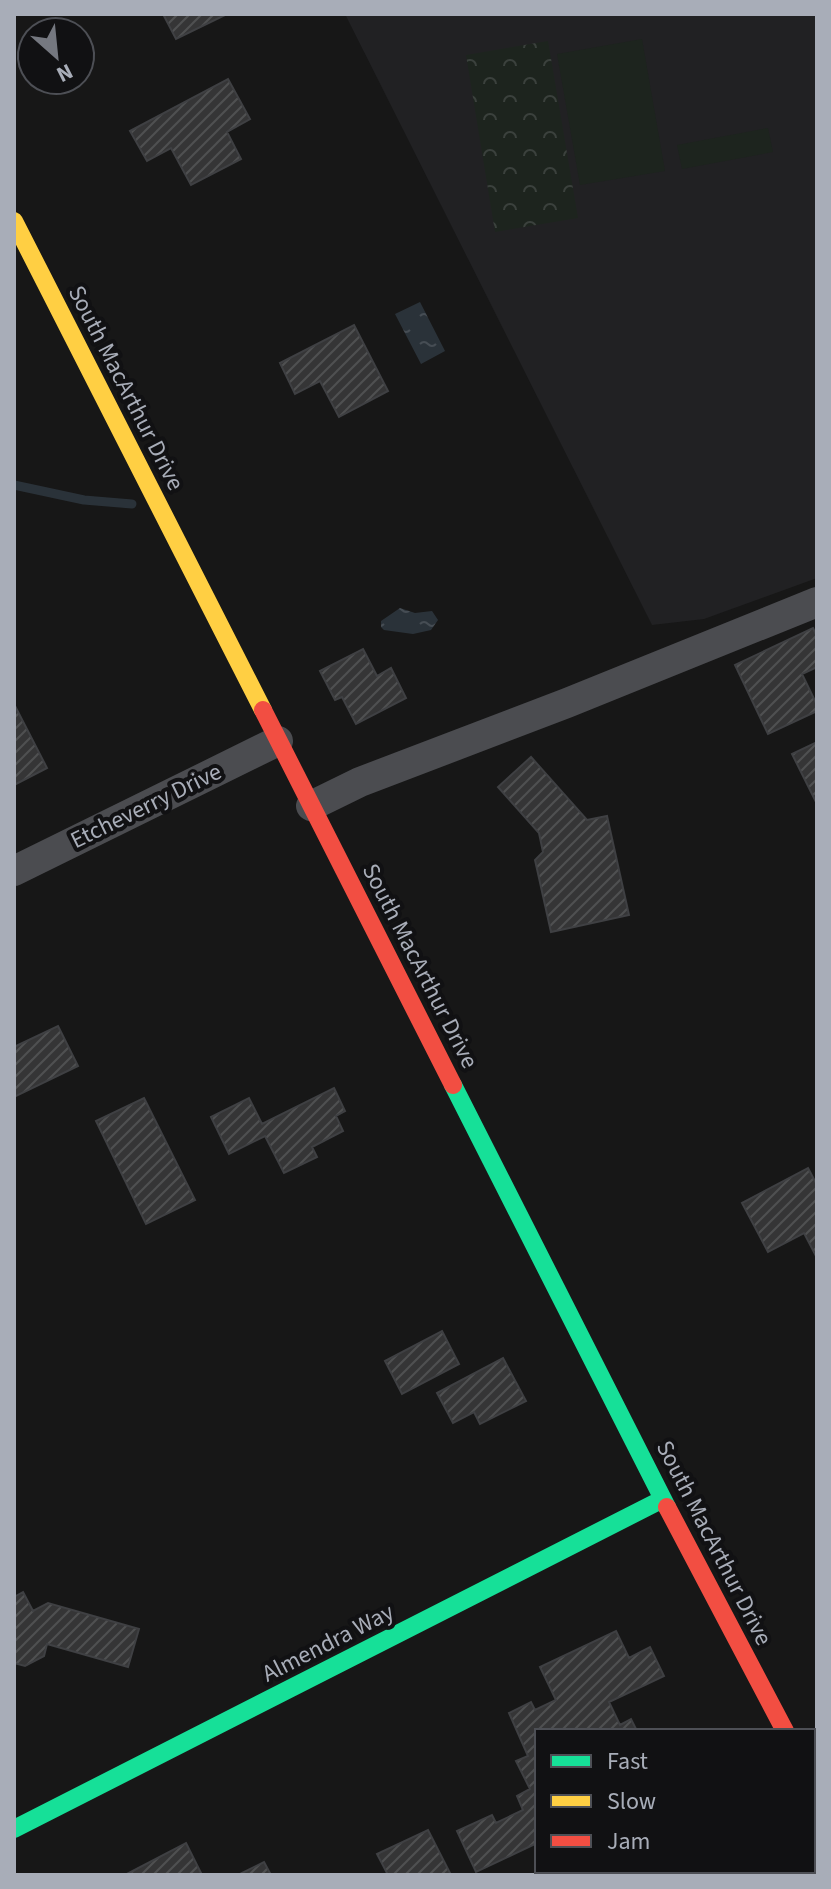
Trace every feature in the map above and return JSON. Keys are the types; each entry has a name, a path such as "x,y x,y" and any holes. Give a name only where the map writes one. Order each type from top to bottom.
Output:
{"street":[{"name":"South MacArthur Drive","path":"14,221 663,1499 784,1729"},
{"path":"311,806 360,782 817,602"},
{"name":"Etcheverry Drive","path":"14,871 278,741"},
{"name":"Almendra Way","path":"14,1829 663,1499"}],"shaded area":[{"path":"345,14 817,14 817,578 704,619 652,625"}],"green space":[{"path":"642,39 665,171 580,185 557,54"},
{"path":"548,41 578,218 495,232 466,55"},
{"path":"768,128 773,152 682,169 677,145"}],"water":[{"path":"420,302 445,351 421,364 395,314"},
{"path":"400,608 415,613 432,611 438,620 431,630 413,634 384,630 381,621"}],"building":[{"path":"163,14 227,14 176,39"},
{"path":"228,79 250,119 227,132 241,159 191,185 171,148 147,161 130,131"},
{"path":"354,325 388,391 339,417 320,381 295,394 280,363"},
{"path":"813,628 817,637 817,667 802,674 817,711 768,734 735,665"},
{"path":"363,649 377,676 391,668 406,698 356,724 342,697 335,700 320,671"},
{"path":"14,704 47,768 14,785"},
{"path":"817,742 817,804 792,754"},
{"path":"531,757 587,820 607,816 629,915 551,932 535,860 543,852 539,833 498,787"},
{"path":"58,1026 78,1066 14,1097 14,1047"},
{"path":"334,1088 345,1111 336,1116 343,1131 312,1147 317,1157 284,1173 265,1136 229,1154 211,1117 249,1098 262,1124"},
{"path":"144,1098 195,1200 146,1224 96,1121"},
{"path":"808,1168 817,1185 817,1258 804,1233 768,1252 742,1203"},
{"path":"442,1331 459,1364 402,1394 385,1361"},
{"path":"503,1358 526,1401 480,1424 474,1412 453,1423 437,1393"},
{"path":"23,1592 33,1611 48,1603 139,1629 128,1667 47,1644 44,1656 25,1666 14,1663 14,1597"},
{"path":"616,1631 629,1658 650,1647 664,1676 609,1702 620,1725 631,1719 636,1729 535,1729 535,1844 476,1872 457,1831 492,1815 496,1823 523,1810 517,1796 530,1789 516,1761 528,1756 509,1713 531,1702 535,1710 556,1700 540,1667"},
{"path":"428,1830 451,1875 388,1875 377,1854"},
{"path":"186,1843 202,1875 125,1875"},
{"path":"264,1862 271,1875 238,1875"}],"waterway":[{"path":"14,485 84,500 132,504"}],"traffic: fast":[{"path":"453,1085 667,1507"},
{"path":"14,1829 663,1499"}],"traffic: slow":[{"path":"14,221 263,710"},
{"path":"815,1788 817,1792"}],"traffic: jam":[{"path":"263,710 453,1085"},
{"path":"667,1507 784,1729"}]}
